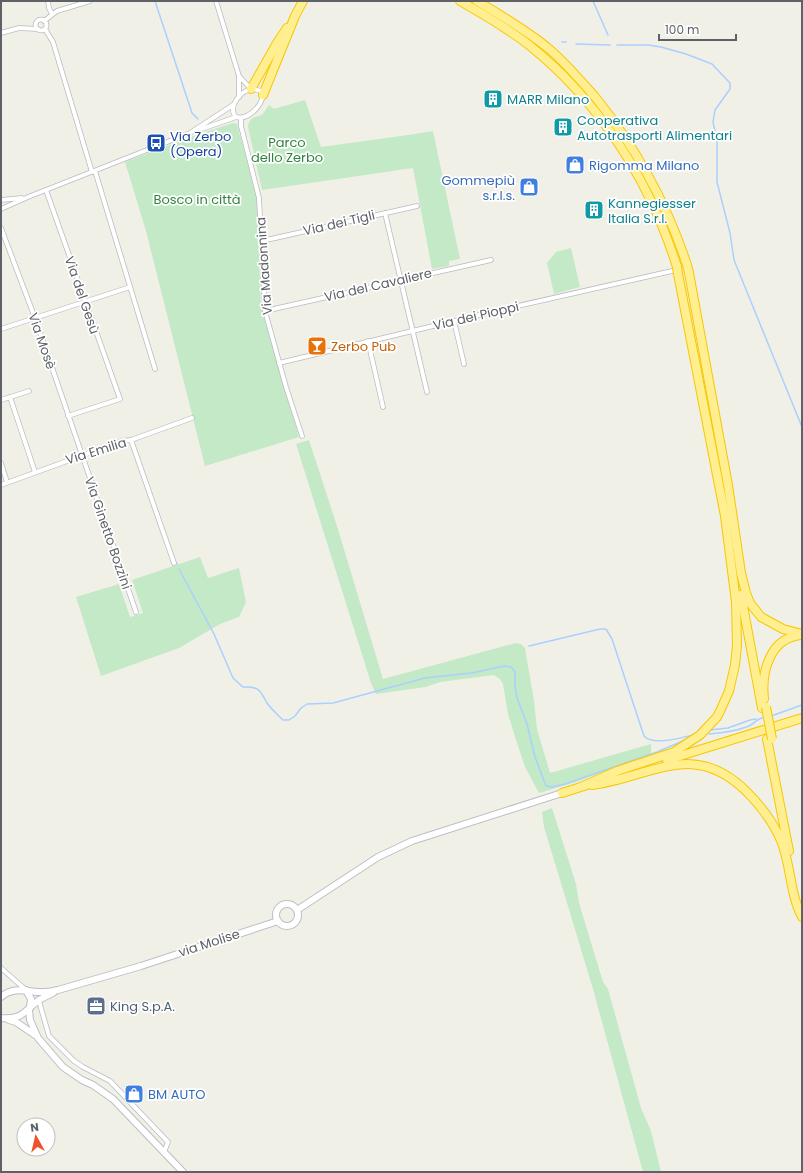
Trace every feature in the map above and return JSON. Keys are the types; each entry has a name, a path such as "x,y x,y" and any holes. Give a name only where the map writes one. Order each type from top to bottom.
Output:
{"highway":[{"path":"251,89 303,1"},
{"path":"460,1 508,30 528,44 552,65 579,92 595,111 638,174 657,213 676,271 746,593 750,603 761,617 783,629 802,635"},
{"path":"477,1 512,22 549,49 586,86 629,143 645,170 672,225 688,269 745,625 764,708 770,739 771,760 793,873 802,907"},
{"path":"263,95 295,16"},
{"path":"583,786 618,771 674,752 700,735 717,717 731,683 737,646 736,602 728,515"},
{"path":"764,708 763,684 769,658 784,641 802,635"},
{"path":"562,793 802,718"},
{"path":"583,786 610,783 677,764 700,764 730,777 752,798 769,819 777,832 782,844 794,896 802,916"}],"main road":[{"path":"297,910 378,857 412,841 562,793"},
{"path":"283,906 292,906 297,910 298,920 293,925 286,926 280,924 278,921 276,914 283,906"},
{"name":"via Molise","path":"58,990 141,966 278,921"},
{"path":"1,997 7,993 22,989 46,992 58,990"},
{"path":"26,990 31,999 29,1010 30,1020 38,1038"},
{"path":"3,1018 17,1018 39,1001 58,990"},
{"path":"3,1018 16,1022 38,1038 63,1067 113,1099 183,1172"}],"street":[{"path":"48,1 52,14"},
{"path":"44,21 57,11 90,1"},
{"path":"216,1 239,76 239,97"},
{"path":"38,29 36,26 37,21 41,19 44,21"},
{"path":"44,21 46,26 44,29 53,42 155,369"},
{"path":"1,33 19,28 44,29"},
{"path":"1,209 190,133 236,117 241,118 254,111 260,104 263,95 260,91 251,89 239,76"},
{"path":"190,133 233,105 239,97 251,89"},
{"path":"233,105 233,113 236,117"},
{"name":"Via Madonnina","path":"241,118 241,126 259,198 265,311 279,363 302,436"},
{"name":"Via del Gesù","path":"46,190 120,399 68,416"},
{"path":"1,200 28,197"},
{"name":"Via dei Tigli","path":"262,241 417,206"},
{"path":"385,213 402,280 412,331 427,392"},
{"name":"Via Mosè","path":"1,228 35,318 81,454"},
{"name":"Via del Cavaliere","path":"265,311 491,260"},
{"name":"Via dei Pioppi","path":"279,363 454,321 676,271"},
{"path":"1,329 130,288"},
{"path":"454,321 464,364"},
{"path":"368,341 383,407"},
{"path":"1,400 29,391"},
{"path":"10,397 35,472"},
{"name":"Via Emilia","path":"1,485 81,454 122,440 131,440 192,418"},
{"path":"131,440 174,562"},
{"name":"Via Ginetto Bozzini","path":"81,454 136,612"},
{"path":"1,463 7,482"},
{"path":"1,968 26,990"},
{"path":"39,1001 49,1036 74,1061 110,1081 121,1091 168,1142 164,1152"}],"green space":[{"name":"Parco dello Zerbo","path":"305,100 321,147 433,131 460,259 449,261 449,266 432,269 413,168 262,190 248,127 249,122 254,117 262,115 269,105 274,109"},
{"name":"Bosco in città","path":"233,123 237,124 257,198 261,308 299,437 205,466 146,231 125,162 196,135"},
{"path":"571,248 580,287 554,294 547,263 556,252"},
{"path":"309,440 337,526 383,679 516,643 521,644 525,648 537,729 550,773 651,744 651,754 573,783 539,793 525,767 516,740 508,714 503,684 500,679 494,675 440,682 426,687 376,694 371,683 296,444"},
{"path":"200,557 208,578 239,568 246,602 239,617 220,624 179,648 101,676 76,597 119,584 130,617 143,613 132,580"},
{"path":"552,808 576,884 579,903 603,982 608,989 641,1108 651,1131 661,1172 643,1172 593,989 544,827 542,812"}],"waterway":[{"path":"155,1 192,113 198,119"},
{"path":"593,1 608,35"},
{"path":"576,44 610,45"},
{"path":"617,45 648,45 686,54 712,64 730,83 730,89 715,110 713,122 717,141 717,182 730,233 734,260 802,427"},
{"path":"179,569 214,634 233,678 243,687 256,688 283,720 289,720 307,704 333,703 425,678 472,673 504,666 511,667 515,672 517,698 527,724 535,757 546,786 552,787 565,784 657,752 685,740"},
{"path":"529,646 600,629 606,629 612,639 644,736 648,739 660,741 693,735"},
{"path":"771,716 802,705"},
{"path":"709,734 740,729 765,717"},
{"path":"710,730 728,728 756,719"}],"place":[{"name":"MARR Milano","path":"493,99"},
{"name":"Cooperativa Autotrasporti Alimentari","path":"563,127"},
{"name":"Via Zerbo (Opera)","path":"156,143"},
{"name":"Rigomma Milano","path":"575,165"},
{"name":"Gommepiù s.r.l.s.","path":"529,187"},
{"name":"Kannegiesser Italia S.r.l.","path":"594,210"},
{"name":"Zerbo Pub","path":"317,346"},
{"name":"King S.p.A.","path":"96,1006"},
{"name":"BM AUTO","path":"134,1094"}]}
